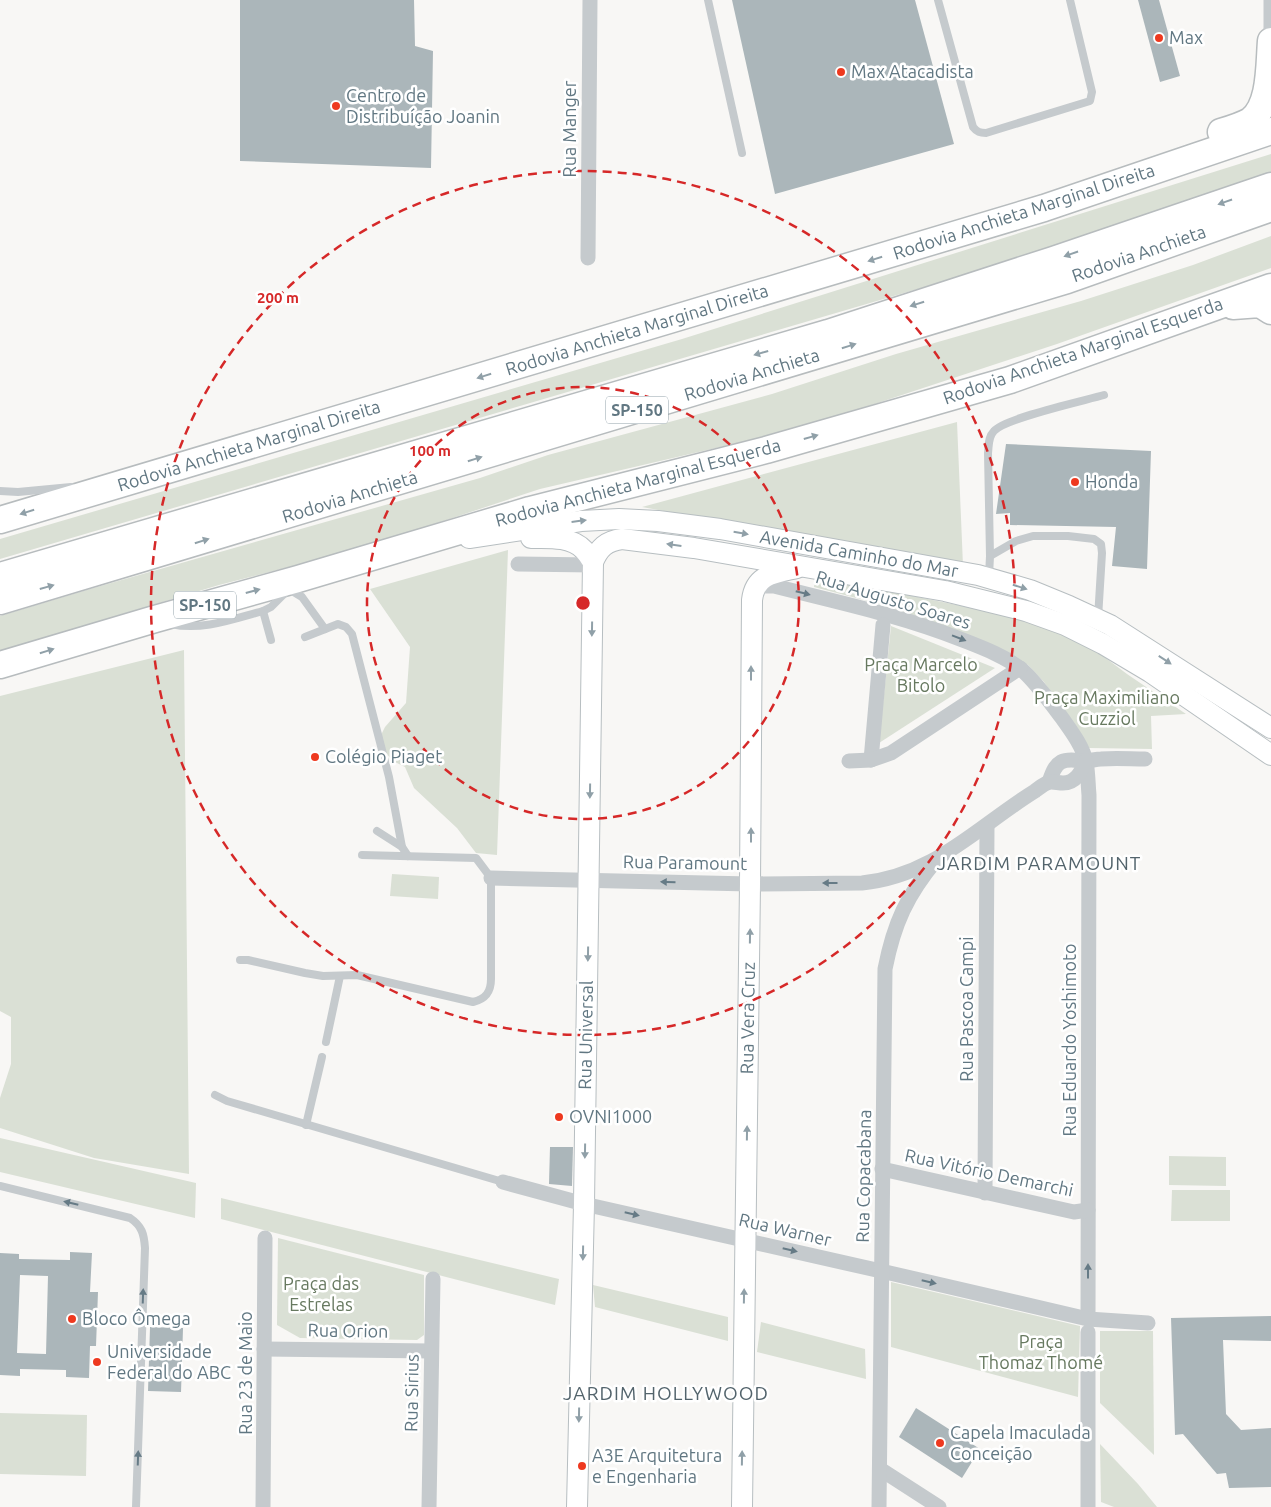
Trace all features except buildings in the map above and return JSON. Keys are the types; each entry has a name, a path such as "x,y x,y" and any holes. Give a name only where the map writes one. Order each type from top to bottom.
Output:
{"highway":[{"path":"1092,192 1146,160 1179,146 1241,126 1252,120 1259,112 1267,92 1271,41"},
{"name":"Rodovia Anchieta Marginal Direita","path":"0,520 1044,208 1271,131"},
{"name":"Rodovia Anchieta","path":"0,576 828,333 1271,186"},
{"name":"Rodovia Anchieta","path":"0,601 1058,282 1271,208"},
{"name":"Rodovia Anchieta Marginal Esquerda","path":"0,665 155,619 294,584 410,546 530,510 766,450 1010,380 1271,287"},
{"path":"1212,308 1260,304 1271,310"}],"street":[{"name":"Rua Manger","path":"588,258 590,0"},
{"path":"1271,0 1271,41"},
{"name":"Avenida Caminho do Mar","path":"410,546 581,521 619,519 658,521 720,529 989,578 1030,590 1110,625 1271,728"},
{"path":"471,538 556,538 578,544 593,564"},
{"name":"Avenida Caminho do Mar","path":"593,564 597,552 610,541 622,539 642,540 806,566 945,591 1026,610 1051,619 1103,644 1150,672 1271,755"},
{"path":"722,553 743,568 755,586 763,578 771,574 806,566"},
{"path":"518,564 593,564"},
{"name":"Rua Universal","path":"577,1507 584,1204 593,564"},
{"name":"Rua Augusto Soares","path":"755,586 774,586 910,621 973,644 1003,658 1020,668 1045,694 1074,736 1086,761"},
{"name":"Rua Vera Cruz","path":"742,1507 752,600 755,586"},
{"path":"871,760 883,625"},
{"path":"849,761 871,760 892,753 1020,668"},
{"path":"1086,761 1145,759"},
{"name":"Rua Paramount","path":"491,878 750,884 862,883 879,881 916,869 937,859 1049,782 1065,783 1074,780 1086,761 1070,760 1060,763 1052,772 1049,782"},
{"name":"Rua Eduardo Yoshimoto","path":"1086,761 1089,795 1088,1507"},
{"name":"Rua Pascoa Campi","path":"985,1193 986,826"},
{"name":"Rua Copacabana","path":"879,1507 885,969 899,918 913,890 937,859"},
{"name":"Rua Paramount","path":"879,881 913,890"},
{"name":"Rua Vitório Demarchi","path":"882,1169 1074,1212 1088,1210"},
{"name":"Rua Warner","path":"504,1182 584,1204 882,1271 1088,1326 1148,1323"},
{"name":"Rua 23 de Maio","path":"263,1507 265,1238"},
{"name":"Rua Sirius","path":"429,1507 433,1279"},
{"name":"Rua Orion","path":"264,1349 432,1351"},
{"path":"880,1469 939,1507"}],"lane":[{"path":"708,0 742,153"},
{"path":"938,0 973,127 976,131 986,133 1090,101 1092,92 1070,0"},
{"path":"989,578 989,438 995,429 1021,417 1104,395"},
{"path":"88,485 137,479"},
{"path":"0,491 18,492 79,486"},
{"path":"990,556 1016,542 1033,536 1068,536 1094,539 1101,544 1102,553 1098,620"},
{"path":"155,619 184,626 201,627 263,611 271,607 294,584 325,629"},
{"path":"263,611 271,640"},
{"path":"305,637 338,624 346,627 352,634 389,777 402,847 408,856"},
{"path":"377,831 402,847"},
{"path":"240,960 248,960 305,974 358,975 473,1002 481,1000 486,996 491,985 491,878 476,858 362,855"},
{"path":"326,1042 340,976"},
{"path":"306,1125 322,1057"},
{"path":"215,1095 227,1101 306,1125 504,1182"},
{"path":"0,1186 130,1218 142,1230 145,1248 136,1507"}],"green space":[{"path":"1271,154 1271,175 1115,231 0,559 0,539 682,339"},
{"path":"1271,236 1271,268 1057,344 817,423 540,489 359,549 219,585 0,651 0,616 480,478 548,455 772,394 896,354 1081,301 1193,265"},
{"path":"957,422 963,566 642,507"},
{"path":"508,550 497,855 476,853 457,828 414,788 405,767 393,761 377,743 385,727 406,703 410,647 370,589"},
{"name":"Praça Maximiliano Cuzziol","path":"815,576 1025,619 1087,644 1186,714 1151,716 1152,749 1089,748 1044,682 1028,665 991,646 931,622 875,603 814,587"},
{"name":"Praça Marcelo Bitolo","path":"891,626 995,668 879,743"},
{"path":"184,650 189,1174 94,1158 0,1128 0,1098 11,1064 11,1017 0,1011 0,696"},
{"path":"392,874 439,877 438,899 390,896"},
{"path":"0,1138 196,1183 195,1218 0,1172"},
{"path":"1169,1156 1226,1157 1226,1186 1169,1185"},
{"path":"1172,1190 1230,1190 1230,1221 1171,1221"},
{"path":"221,1198 559,1279 555,1305 221,1219"},
{"name":"Praça das Estrelas","path":"278,1238 424,1275 424,1335 417,1340 300,1338 277,1325"},
{"name":"Praça Thomaz Thomé","path":"891,1282 1080,1326 1078,1397 891,1347"},
{"path":"593,1285 728,1317 728,1341 595,1307"},
{"path":"761,1322 865,1349 866,1379 757,1352"},
{"path":"1100,1331 1153,1331 1154,1455 1100,1403"},
{"path":"0,1413 87,1415 86,1476 0,1474"},
{"path":"1100,1444 1157,1507 1114,1507 1101,1502"}],"place":[{"name":"Max","path":"1159,38"},
{"name":"Max Atacadista","path":"841,72"},
{"name":"Centro de Distribuíção Joanin","path":"336,106"},
{"name":"Honda","path":"1075,482"},
{"name":"Colégio Piaget","path":"315,757"},
{"name":"OVNI1000","path":"559,1117"},
{"name":"Bloco Ômega","path":"72,1319"},
{"name":"Universidade Federal do ABC","path":"97,1362"},
{"name":"Capela Imaculada Conceição","path":"940,1443"},
{"name":"A3E Arquitetura e Engenharia","path":"582,1466"}],"district":[{"name":"JARDIM PARAMOUNT","path":"1039,863"},
{"name":"JARDIM HOLLYWOOD","path":"666,1393"}]}
